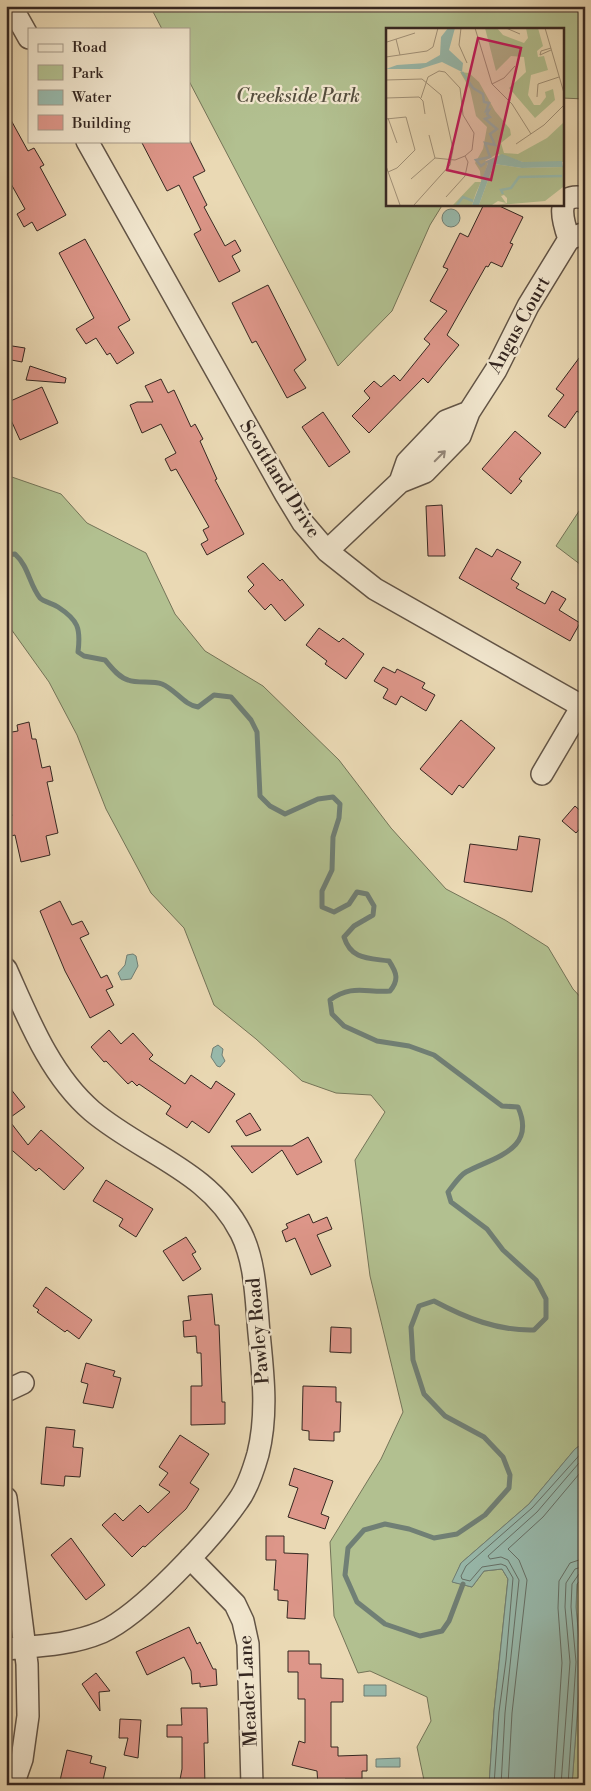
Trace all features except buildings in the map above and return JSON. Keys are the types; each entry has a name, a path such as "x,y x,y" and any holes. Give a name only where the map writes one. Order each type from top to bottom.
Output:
{"street":[{"path":"12,6 28,36"},
{"name":"Scottland Drive","path":"88,142 286,495 303,523 327,551 375,589 583,707"},
{"path":"577,236 562,221 561,211 566,203 573,198 585,198"},
{"name":"Angus Court","path":"327,551 400,482 425,472 460,436 469,412 496,370 528,306 577,236"},
{"path":"542,774 583,707"},
{"name":"Pawley Road","path":"6,969 36,1035 71,1089 91,1110 115,1129 197,1179 222,1204 241,1234 254,1276 264,1378 264,1416 258,1454 240,1499 190,1558 139,1606 104,1631 68,1643 15,1648"},
{"path":"6,1498 15,1648 27,1664 28,1716 22,1759 13,1785"},
{"name":"Meader Lane","path":"190,1558 235,1604 243,1621 248,1644 252,1785"}],"green space":[{"name":"Creekside Park","path":"150,6 585,6 585,99 564,98 564,28 386,28 386,205 442,205 430,225 392,311 338,366 190,83 190,28 161,28"},
{"path":"6,475 61,494 87,523 146,553 175,614 205,651 263,686 339,760 391,828 446,889 505,920 548,947 573,989 585,1002 585,1442 575,1449 529,1504 461,1563 453,1582 472,1587 484,1571 502,1569 508,1579 494,1711 489,1785 425,1785 417,1747 431,1721 427,1697 370,1671 358,1673 334,1616 330,1542 381,1459 403,1412 370,1276 355,1160 385,1112 371,1095 336,1093 302,1081 256,1039 214,1005 184,928 151,893 106,809 77,735 49,682 6,622"},
{"path":"585,502 585,568 556,546"},
{"path":"585,1575 585,1785 572,1785 581,1662 576,1607 577,1584"}],"water":[{"path":"451,209 457,212 460,218 457,224 451,227 445,224 442,218 445,212"},
{"path":"133,954 136,956 138,966 131,979 121,980 118,973 125,965 127,955"},
{"path":"218,1045 223,1049 222,1055 225,1061 220,1067 217,1066 211,1057 213,1048"},
{"path":"585,1442 585,1575 577,1584 576,1607 581,1662 572,1785 489,1785 494,1711 508,1579 502,1569 484,1571 472,1587 452,1582 461,1563 529,1504 575,1449"},
{"path":"364,1685 386,1685 386,1696 364,1696"},
{"path":"400,1758 400,1767 376,1767 376,1759"}],"waterway":[{"path":"6,555 15,554 20,559 40,598 58,607 74,621 77,625 79,637 78,652 84,656 105,660 124,679 162,684 193,706 198,707 214,695 231,697 251,720 257,732 260,796 270,806 285,814 318,799 333,797 340,804 339,818 333,837 332,870 322,891 322,907 334,912 349,904 357,892 367,894 374,906 373,915 354,926 344,937 347,945 356,954 389,961 394,969 396,980 390,991 359,990 338,995 330,1000 332,1014 344,1026 377,1041 409,1046 434,1055 502,1106 518,1107 522,1122 522,1133 517,1143 500,1156 463,1174 448,1192 451,1202 487,1229 503,1250 536,1280 546,1299 546,1318 534,1330 521,1330 482,1322 434,1301 419,1306 411,1327 413,1360 424,1394 445,1416 484,1437 503,1457 510,1475 509,1488 485,1515 457,1534 434,1538 409,1529 385,1524 364,1530 348,1548 345,1575 357,1602 385,1624 420,1636 442,1631 449,1621 463,1584"}]}
